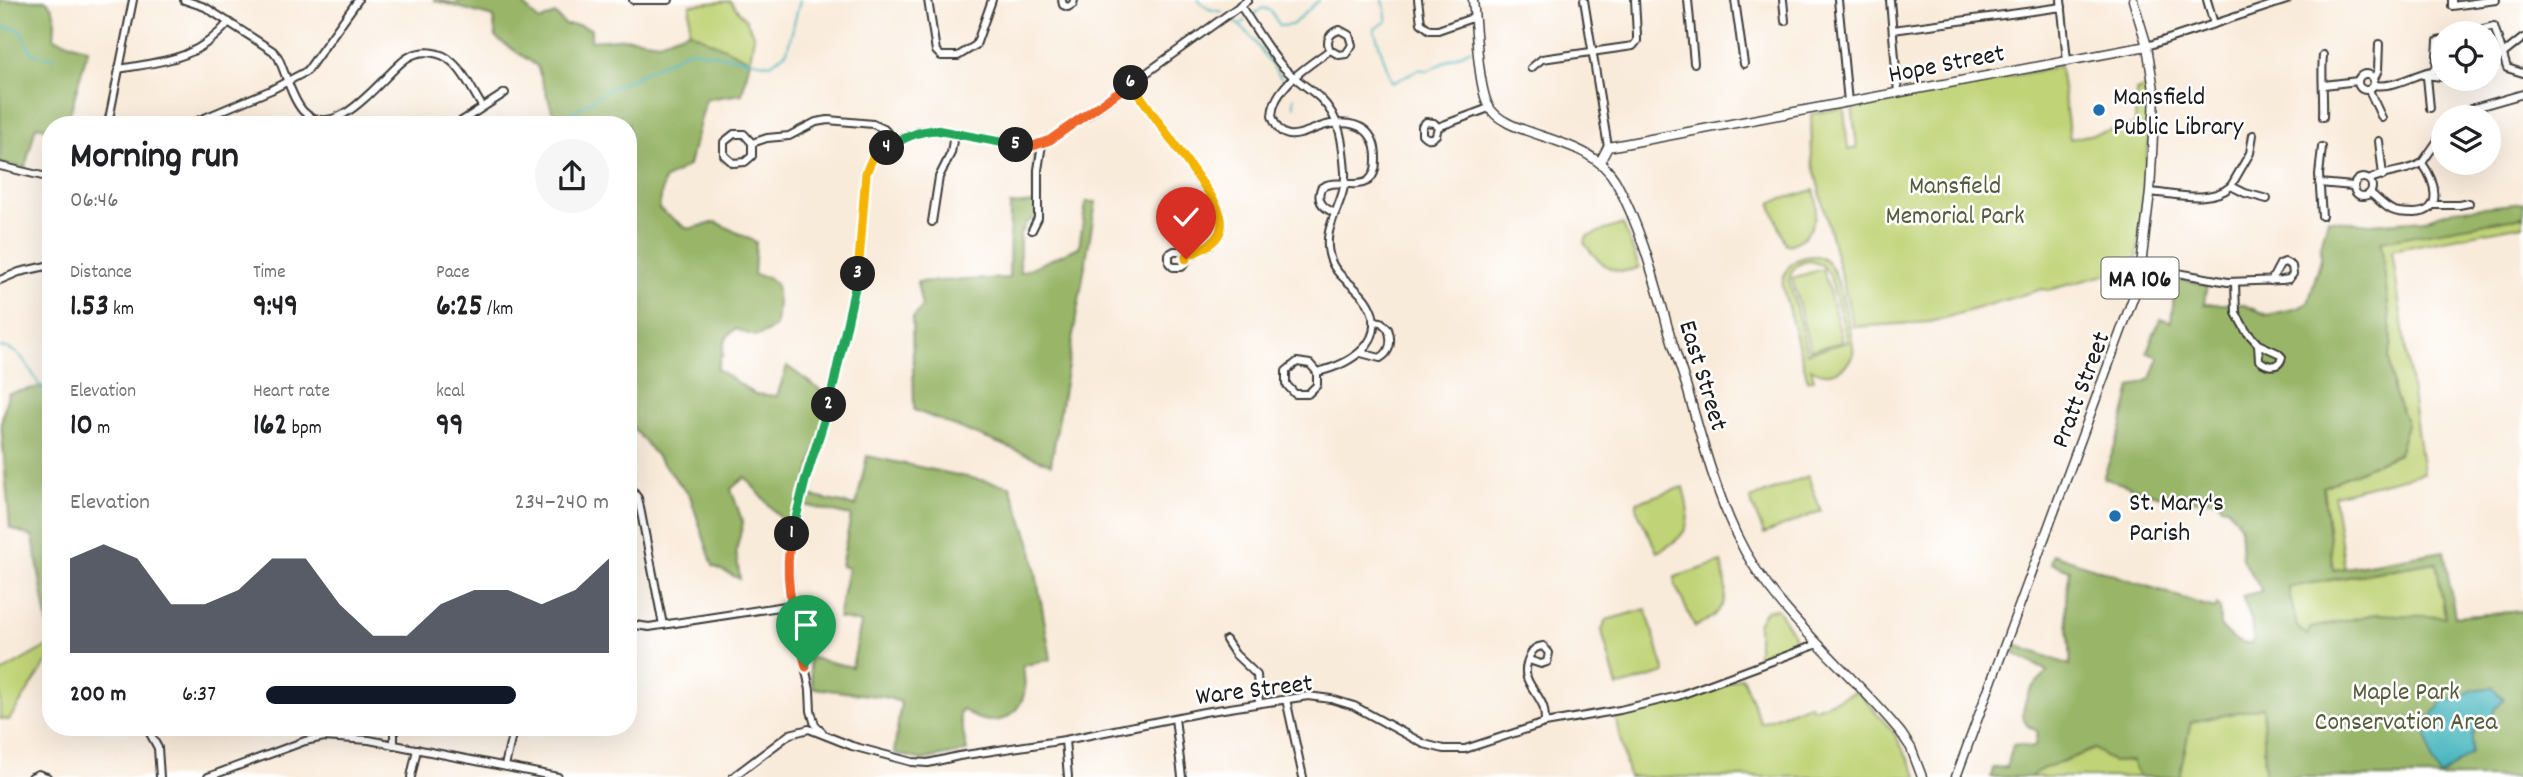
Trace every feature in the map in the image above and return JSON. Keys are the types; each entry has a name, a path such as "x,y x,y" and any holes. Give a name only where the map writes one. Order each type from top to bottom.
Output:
{"main road":[{"path":"1473,0 1483,85 1489,108"},
{"name":"Pratt Street","path":"1956,777 2135,298 2143,267 2155,96 2147,46 2133,0"},
{"name":"Hope Street","path":"1608,147 2147,46"},
{"name":"East Street","path":"1489,108 1506,122 1567,145 1600,162 1611,173 1646,253 1710,466 1736,534 1770,590 1901,733 1911,748 1922,777"},
{"path":"1600,162 1608,147"}],"street":[{"path":"110,116 133,0"},
{"path":"184,0 205,7 273,51 296,100 306,113 315,116"},
{"path":"209,116 301,75 313,64 358,0"},
{"path":"633,0 669,0"},
{"path":"928,0 936,51 941,56 951,57 976,45 992,0"},
{"path":"1062,0 1063,5 1068,6 1072,5 1074,0"},
{"path":"733,777 790,734 809,729 810,690 792,606 789,547 805,481 830,400 850,310 859,268 866,173 874,158 897,142 920,131 936,130 1025,146 1042,144 1248,0"},
{"path":"1418,0 1422,23 1430,30 1438,30 1475,17"},
{"path":"1584,0 1608,147"},
{"path":"1531,68 1542,58 1627,48 1636,44 1635,0"},
{"path":"1688,0 1694,63"},
{"path":"1735,0 1744,64"},
{"path":"1783,0 1785,21"},
{"path":"1838,0 1848,102"},
{"path":"1890,0 1898,93"},
{"path":"2207,0 2214,24"},
{"name":"Hope Street","path":"2147,46 2287,0"},
{"path":"2452,0 2452,6 2496,0"},
{"path":"1893,30 2062,4 2067,61"},
{"path":"1240,5 1278,60 1328,107 1339,125 1342,137 1346,183 1327,241 1332,265 1367,302 1373,321 1370,338 1361,353 1349,362 1317,372"},
{"path":"119,69 162,62 191,53 216,37 229,22"},
{"path":"1340,30 1349,35 1352,41 1349,51 1339,55 1330,50 1328,40 1331,34 1340,30"},
{"path":"2503,54 2523,38"},
{"path":"2372,85 2378,70 2379,44"},
{"path":"2501,48 2507,68 2523,73"},
{"path":"1330,50 1295,78 1278,97 1272,116 1278,128 1285,134 1297,136 1329,124 1354,125 1364,128 1370,136 1376,155 1375,172 1370,179 1361,183 1325,185 1320,191 1321,202 1335,213"},
{"path":"337,116 363,101 404,60 418,53 430,52 438,53 453,62 482,106"},
{"path":"2323,55 2323,117"},
{"path":"2382,118 2372,85 2371,75 2360,77 2358,82 2361,89 2372,85 2389,86 2431,73"},
{"path":"2424,76 2431,76"},
{"path":"2424,76 2430,108"},
{"path":"2325,85 2358,82"},
{"path":"1132,83 1220,211 1222,224 1214,242 1205,249 1186,256"},
{"path":"468,116 505,93"},
{"path":"2484,105 2523,94"},
{"path":"1437,127 1489,108"},
{"path":"752,143 789,135 816,122 828,120 873,124 884,129 897,142"},
{"path":"734,134 746,136 752,143 752,156 745,162 733,163 724,155 724,142 734,134"},
{"path":"932,222 939,177 951,153 954,134"},
{"path":"2150,192 2209,196 2222,192 2231,186 2250,153 2253,135"},
{"path":"2379,141 2383,176"},
{"path":"1032,230 1038,218 1038,170 1042,144"},
{"path":"2322,147 2319,183 2322,216"},
{"path":"2353,186 2358,178 2370,180 2405,172 2422,163 2431,152"},
{"path":"2422,163 2431,182 2434,205"},
{"path":"0,166 42,176"},
{"path":"2353,186 2358,195 2363,196 2372,188 2370,180"},
{"path":"2319,183 2353,186"},
{"path":"2231,186 2267,199"},
{"path":"2370,192 2396,212 2423,213 2434,205 2469,203"},
{"path":"0,280 42,267"},
{"path":"2143,267 2235,283 2271,281"},
{"path":"2235,283 2236,313 2246,331 2258,344"},
{"path":"1361,353 1380,358 1386,355 1390,346 1388,329 1381,322 1373,321"},
{"path":"1297,362 1310,364 1317,372 1317,385 1308,394 1295,394 1286,384 1286,371 1297,362"},
{"path":"637,497 663,625"},
{"path":"637,625 649,627 792,606"},
{"path":"1226,640 1235,654 1255,672 1259,703"},
{"name":"Ware Street","path":"809,729 852,746 918,763 1065,740 1308,696 1354,706 1424,744 1444,749 1474,747 1545,723 1620,710 1678,696 1818,644"},
{"path":"1529,660 1526,675 1528,684 1542,704 1545,723"},
{"path":"1286,699 1303,777"},
{"path":"811,711 815,725 824,735"},
{"path":"1175,718 1182,777"},
{"path":"151,736 158,748 160,777"},
{"path":"394,736 394,745"},
{"path":"505,766 512,736"},
{"path":"208,777 305,741 324,737 352,737 558,777"},
{"path":"1065,740 1068,777"},
{"path":"411,777 417,749"},
{"path":"32,777 38,774 47,777"}],"green space":[{"path":"0,0 45,0 54,12 54,38 88,49 69,116 42,116 42,127 36,126 25,168 0,163"},
{"path":"433,0 456,3 461,0 519,0 539,21 555,14 565,25 579,25 591,29 591,41 630,38 659,42 689,31 750,60 742,94 706,99 689,165 664,180 659,209 688,229 716,222 756,242 754,275 768,277 776,284 776,326 757,336 736,329 732,331 725,341 723,357 722,353 717,369 755,394 777,396 787,366 831,398 792,532 745,477 731,489 743,523 736,551 740,579 713,566 690,496 637,433 637,116 554,116 537,66 496,38 493,17"},
{"path":"730,1 746,20 754,36 750,60 701,52 689,41 690,5"},
{"name":"Mansfield Memorial Park","path":"2060,67 2070,139 2135,125 2136,91 2149,86 2150,126 2136,267 2048,290 2042,289 1931,322 1854,327 1812,160 1811,114 1844,108 1848,150 1857,148 1852,106"},
{"path":"1034,152 1038,155 1036,217 1025,224 1020,232 1020,273 1079,247 1086,202 1096,202 1051,464 914,410 912,319 922,307 917,282 1009,278 1010,205 1034,203"},
{"path":"1814,190 1817,207 1812,225 1802,238 1786,245 1772,202"},
{"path":"2523,203 2523,217 2381,241 2392,343 2389,356 2393,389 2407,424 2398,454 2323,487 2333,570 2444,551 2455,617 2523,611 2523,777 2259,777 2265,774 2263,707 2191,722 2179,777 2139,777 2132,761 2113,762 2095,749 2042,769 2030,777 1991,777 1993,768 2007,767 2013,745 2020,744 2031,748 2035,746 2037,731 2027,725 2023,716 2030,692 2047,671 2013,653 2016,645 2070,665 2066,605 2070,570 2051,563 2053,554 2215,609 2217,605 2220,608 2220,626 2223,630 2238,641 2252,644 2252,626 2242,596 2262,591 2242,559 2240,525 2227,507 2221,506 2216,499 2180,502 2103,478 2120,432 2131,387 2151,379 2159,357 2147,352 2160,319 2171,322 2176,279 2207,285 2204,304 2242,304 2267,315 2298,308 2308,303 2321,258 2321,245 2328,219 2370,224 2424,220 2454,210","holes":["2436,562 2445,617 2375,614 2311,628 2307,635 2297,627 2288,587"]},
{"path":"2523,217 2523,225 2392,250 2423,473 2334,495 2345,569 2332,570 2323,487 2398,454 2407,424 2393,389 2389,356 2392,343 2381,240"},
{"path":"1623,224 1639,267 1622,271 1607,267 1584,243 1587,236"},
{"path":"1810,256 1822,258 1833,270 1846,314 1853,355 1837,371 1824,373 1811,368 1814,379 1808,381 1782,285 1789,267 1797,259","holes":["1810,261 1822,265 1829,273 1848,342 1807,353 1789,280 1799,264"]},
{"path":"1823,269 1843,342 1810,350 1792,278"},
{"path":"42,387 42,590 33,537 10,528 1,423 8,393"},
{"path":"867,456 1010,486 1031,544 1051,659 1023,666 1024,694 1020,704 1007,717 989,721 963,709 959,713 967,751 922,760 894,753 901,702 884,697 813,688 808,657 852,667 861,623 838,618 848,568 841,566 851,516 803,505 805,495 856,506"},
{"path":"1808,476 1821,511 1764,534 1750,499"},
{"path":"1683,487 1688,510 1686,527 1677,540 1657,552 1637,510 1637,502"},
{"path":"1721,562 1725,585 1724,602 1714,615 1695,627 1675,585 1675,577"},
{"path":"2436,562 2455,617 2523,611 2313,641 2277,638 2262,592"},
{"path":"1646,609 1665,673 1617,687 1602,631 1606,620"},
{"path":"1777,609 1794,639 1765,658 1758,657 1758,624 1766,610"},
{"path":"42,649 42,670 9,720 0,719 0,673"},
{"name":"Maple Park Conservation Area","path":"2262,649 2265,774 2259,777 2011,777"},
{"path":"1742,677 1761,723 1809,704 1813,709 1858,691 1894,733 1918,777 1629,777 1615,716 1685,699"}],"water":[{"path":"2492,687 2504,699 2494,710 2488,728 2475,729 2471,753 2440,776 2432,762 2425,725 2445,698 2454,700 2473,690"}],"waterway":[{"path":"566,116 608,90 690,50 771,64 787,51 800,0"},
{"path":"1136,0 1144,0"},
{"path":"1198,0 1209,9 1223,12"},
{"path":"1251,16 1263,8 1270,10 1280,26 1292,25 1319,0"},
{"path":"1383,0 1387,21 1374,29 1392,83 1419,69 1427,71 1471,49"},
{"path":"1231,17 1239,25 1245,21"},
{"path":"1239,25 1249,34 1281,78"},
{"path":"0,26 20,30 32,54 55,58"},
{"path":"1294,98 1294,107"},
{"path":"0,347 18,354 42,388"}],"place":[{"name":"Mansfield Public Library","path":"2099,110"},
{"name":"St. Mary's Parish","path":"2115,516"}],"route":[{"path":"806,667 792,606 789,547 805,481 830,400 859,268 866,173 872,159 908,136 936,130 1025,146 1039,145 1088,115 1132,83 1217,204 1222,217 1221,230 1214,242 1205,249 1186,256 1186,259"}]}
